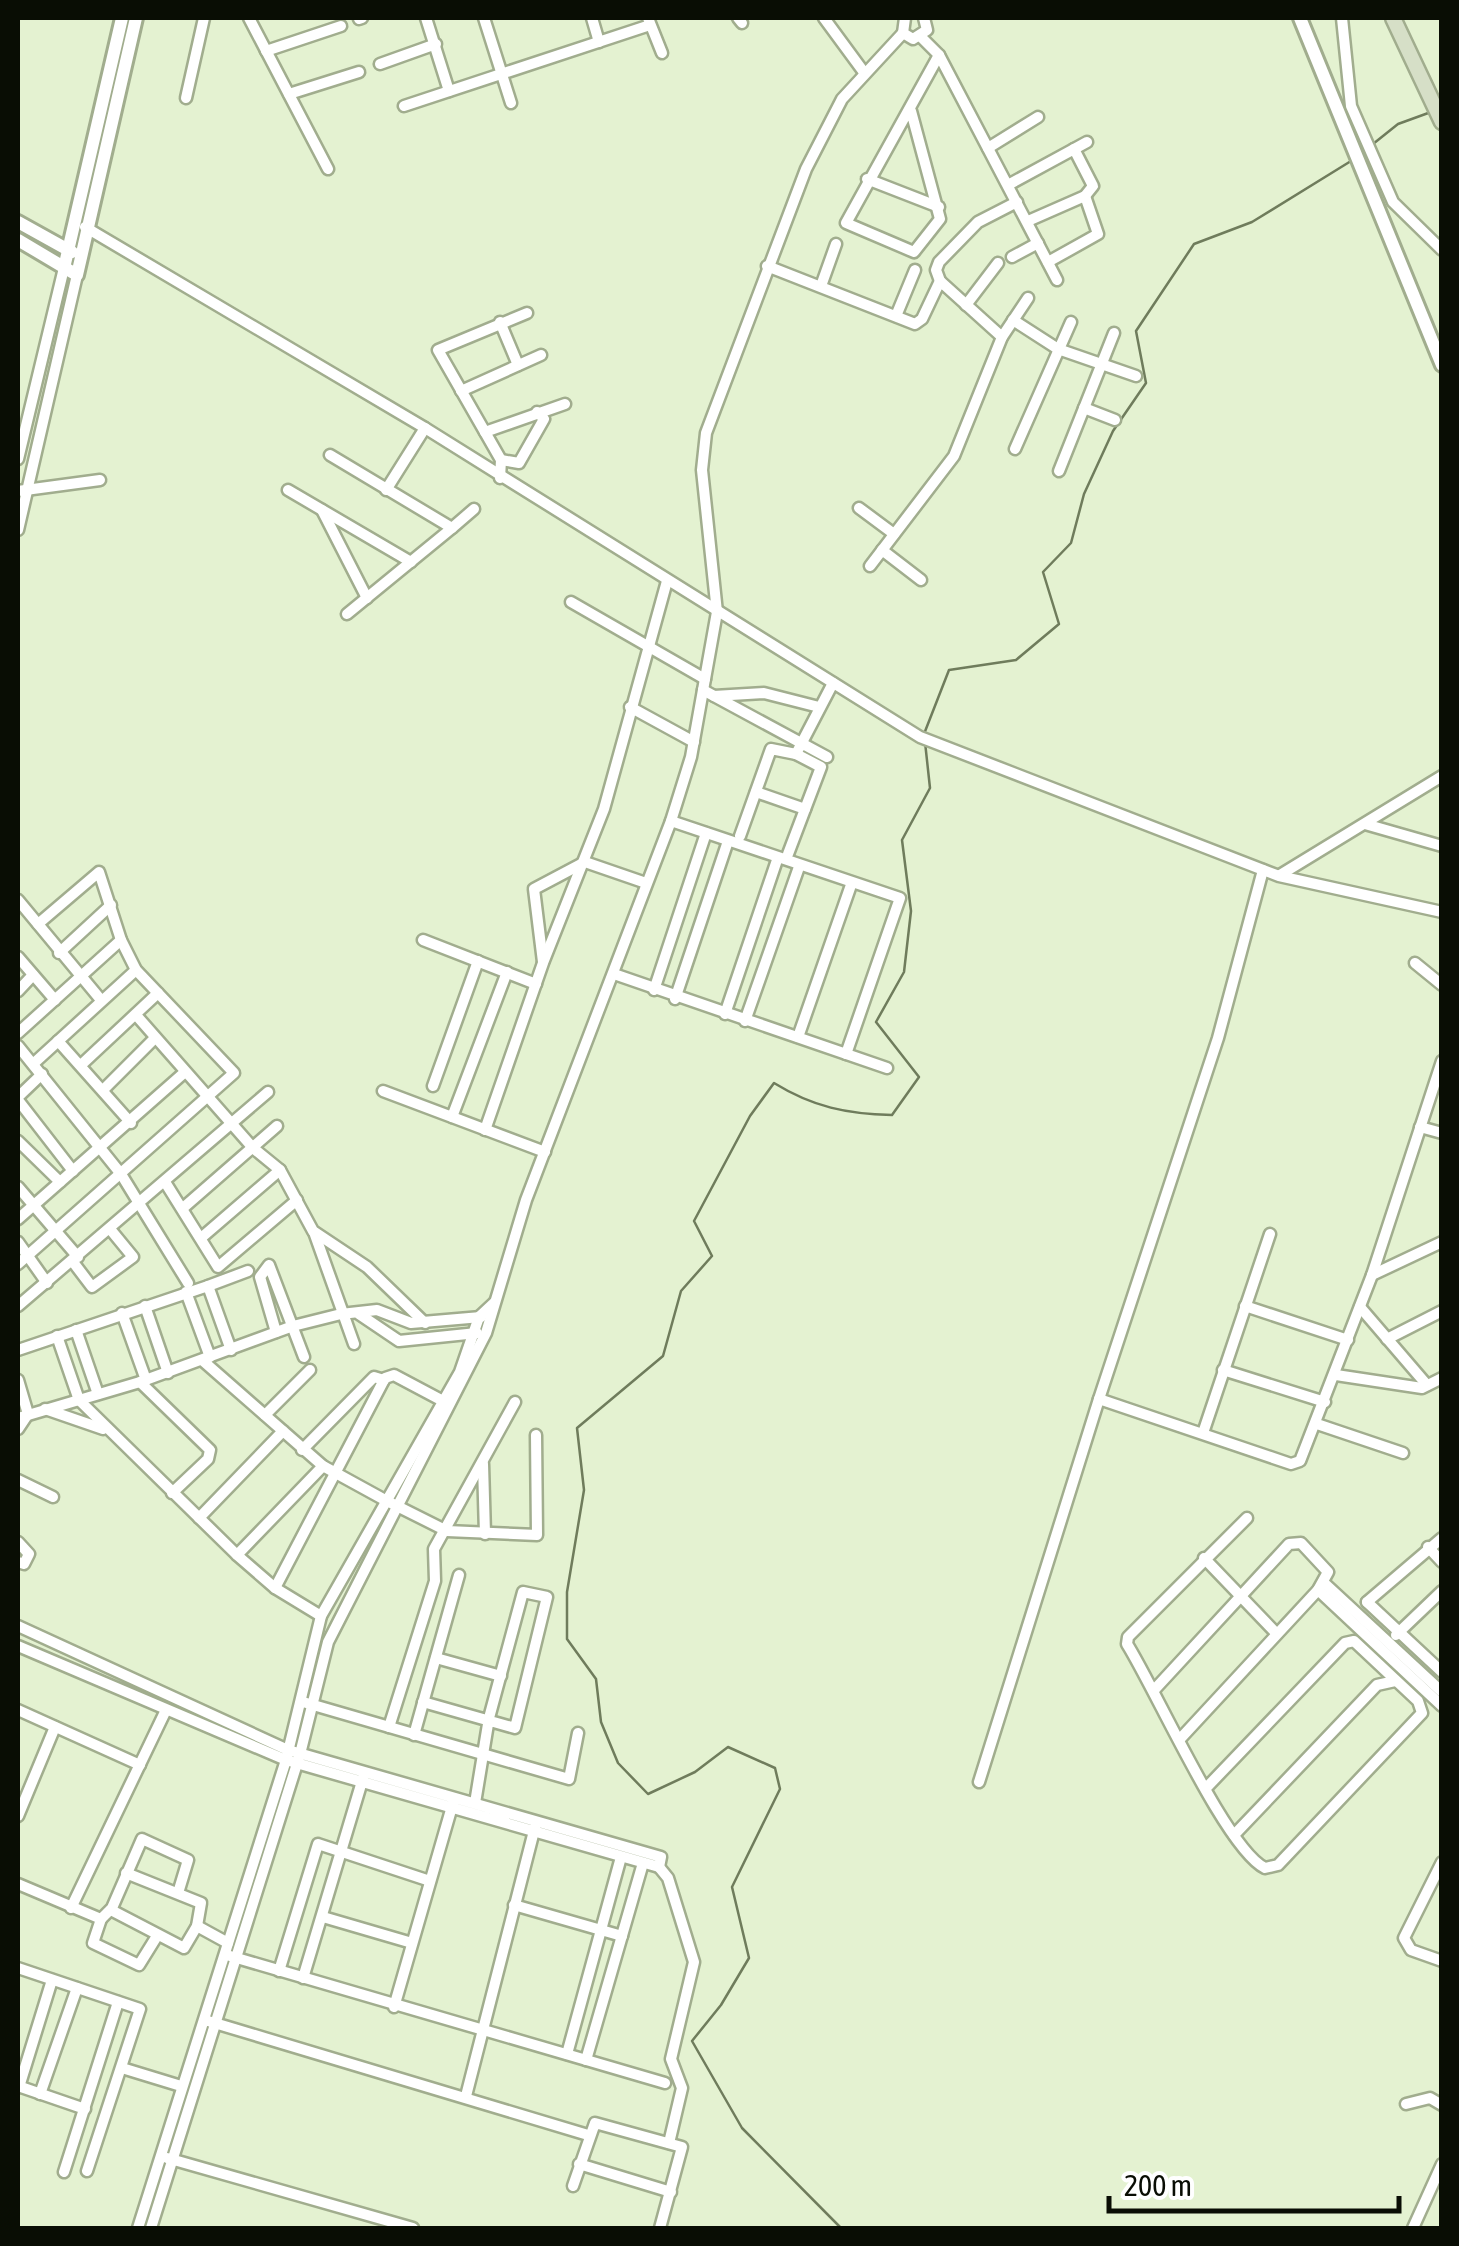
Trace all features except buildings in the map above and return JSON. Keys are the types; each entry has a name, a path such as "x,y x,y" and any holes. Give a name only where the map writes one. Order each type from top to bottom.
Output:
{"main road":[{"path":"1393,18 1442,122"}],"street":[{"path":"18,459 75,254 122,18"},
{"path":"81,226 136,18"},
{"path":"186,98 204,18"},
{"path":"250,18 328,170"},
{"path":"426,18 449,91"},
{"path":"501,18 485,20 511,102"},
{"path":"592,18 600,42"},
{"path":"824,18 863,72"},
{"path":"304,1702 335,1624 397,1506 494,1302 545,1152 671,821 707,688 717,612 702,470 706,433 806,169 842,99 903,33 905,18"},
{"path":"903,33 909,38 921,37 927,30 924,18"},
{"path":"1300,18 1393,202 1442,250"},
{"path":"1342,18 1345,108 1378,208 1442,364"},
{"path":"404,106 600,42 649,21 662,53"},
{"path":"266,51 341,26"},
{"path":"921,37 939,54 1057,280"},
{"path":"380,64 436,44"},
{"path":"911,111 940,219 914,252 846,223 939,54"},
{"path":"289,94 359,72"},
{"path":"988,148 1038,117"},
{"path":"1008,185 1087,142"},
{"path":"1028,221 1086,196 1093,186 1074,149"},
{"path":"867,179 939,207"},
{"path":"1048,262 1098,234 1086,196"},
{"path":"1002,338 940,281 936,270 939,262 978,222 1017,202"},
{"path":"18,222 75,254"},
{"path":"81,226 425,428 925,738 1280,876 1442,912"},
{"path":"18,240 70,272"},
{"path":"1012,257 1038,243"},
{"path":"821,286 836,244"},
{"path":"966,305 998,263"},
{"path":"767,266 915,324 922,319 940,281"},
{"path":"896,316 915,270"},
{"path":"18,525 70,272"},
{"path":"870,566 958,449 1002,338 1028,298"},
{"path":"500,478 501,460 438,350 527,313"},
{"path":"1013,320 1058,348 1136,376"},
{"path":"500,322 518,365"},
{"path":"1015,449 1071,322"},
{"path":"1059,471 1114,333"},
{"path":"461,391 540,355"},
{"path":"485,432 565,404"},
{"path":"1084,408 1115,420"},
{"path":"500,478 519,463 544,420 537,412"},
{"path":"386,490 425,428"},
{"path":"330,455 452,528"},
{"path":"501,460 519,463"},
{"path":"22,491 100,480"},
{"path":"288,490 412,562"},
{"path":"859,508 894,534"},
{"path":"347,614 474,509"},
{"path":"322,510 367,598"},
{"path":"882,550 921,580"},
{"path":"485,1130 543,964 604,809 667,581"},
{"path":"572,602 651,648 821,766 750,939 725,1014"},
{"path":"798,748 833,683"},
{"path":"707,688 764,693 820,707"},
{"path":"630,707 694,742"},
{"path":"740,836 773,747 798,748 827,757"},
{"path":"1280,876 1442,776"},
{"path":"756,792 805,809"},
{"path":"671,821 783,857 799,867 851,885 900,898 846,1054"},
{"path":"1365,824 1442,846"},
{"path":"654,990 706,833"},
{"path":"675,998 728,841"},
{"path":"543,964 534,889 585,862 646,882"},
{"path":"745,1021 799,867"},
{"path":"979,1782 1218,1038 1264,870"},
{"path":"18,1264 234,1074 136,970 120,940 100,872 38,924"},
{"path":"798,1037 851,885"},
{"path":"18,900 102,1000"},
{"path":"59,953 111,904"},
{"path":"680,913 702,920"},
{"path":"750,939 772,945"},
{"path":"18,1034 120,940"},
{"path":"423,940 536,984"},
{"path":"18,956 55,1000"},
{"path":"433,1086 478,961"},
{"path":"1414,962 1442,985"},
{"path":"33,1064 136,970"},
{"path":"452,1117 508,972"},
{"path":"614,974 887,1068"},
{"path":"18,991 34,975"},
{"path":"81,1066 158,994"},
{"path":"136,1015 253,1148 280,1170 313,1231 354,1344"},
{"path":"102,1090 155,1038"},
{"path":"58,1040 130,1122"},
{"path":"18,1046 140,1202 187,1288 206,1358 302,1450 329,1469 447,1532 537,1536 536,1435"},
{"path":"1099,1399 1295,1464 1304,1457 1372,1275 1442,1061"},
{"path":"18,1219 186,1072"},
{"path":"42,1074 18,1098 73,1171"},
{"path":"383,1091 545,1152"},
{"path":"18,1306 268,1092"},
{"path":"182,1208 278,1126"},
{"path":"1420,1127 1442,1133"},
{"path":"18,1141 60,1182"},
{"path":"200,1238 280,1170"},
{"path":"165,1182 218,1267 297,1200"},
{"path":"18,1187 56,1232 92,1287 133,1257 110,1229"},
{"path":"313,1231 367,1267 425,1324"},
{"path":"1203,1433 1270,1234"},
{"path":"18,1242 47,1283"},
{"path":"1372,1275 1442,1242"},
{"path":"276,1332 260,1276 269,1265 304,1357"},
{"path":"18,1350 187,1288 208,1286 248,1272"},
{"path":"208,1286 232,1350"},
{"path":"145,1306 168,1372"},
{"path":"1245,1306 1348,1340"},
{"path":"1360,1306 1427,1385"},
{"path":"23,1416 143,1381 292,1326 341,1314 377,1310 406,1322 425,1324 485,1318"},
{"path":"1387,1339 1442,1311"},
{"path":"122,1313 143,1381 210,1450 208,1459 172,1493"},
{"path":"358,1314 394,1340 480,1333"},
{"path":"404,1341 425,1324"},
{"path":"76,1330 98,1394"},
{"path":"138,2228 167,2158 293,1757 321,1616 480,1333"},
{"path":"56,1336 79,1400 275,1588 321,1616"},
{"path":"264,1415 310,1370"},
{"path":"1223,1370 1326,1402"},
{"path":"1336,1374 1427,1385 1442,1378"},
{"path":"275,1588 329,1469 384,1380 394,1375 443,1401"},
{"path":"302,1450 374,1376 384,1380"},
{"path":"18,1380 23,1416 18,1428"},
{"path":"389,1727 435,1581 434,1548 447,1532 515,1402"},
{"path":"45,1410 109,1431"},
{"path":"1317,1424 1402,1453"},
{"path":"199,1518 282,1431"},
{"path":"483,1463 485,1534"},
{"path":"237,1554 329,1469"},
{"path":"18,1480 53,1496"},
{"path":"1207,1787 1345,1643 1354,1641 1412,1696 1422,1713 1419,1722 1278,1865 1265,1868 1253,1862 1234,1835 1207,1787 1180,1739 1154,1689 1127,1644 1128,1637 1246,1518"},
{"path":"1367,1602 1442,1538"},
{"path":"18,1542 30,1554 24,1564 18,1562"},
{"path":"1154,1689 1289,1544 1301,1543 1323,1581 1424,1682 1442,1706"},
{"path":"1428,1547 1442,1562"},
{"path":"1204,1558 1276,1633"},
{"path":"414,1735 459,1576"},
{"path":"1323,1581 1372,1626 1386,1645"},
{"path":"1180,1739 1323,1581"},
{"path":"1386,1645 1442,1590"},
{"path":"423,1702 489,1718 515,1728 547,1597 523,1592 489,1718 475,1804"},
{"path":"1367,1602 1372,1626"},
{"path":"1367,1602 1439,1665 1412,1696"},
{"path":"18,1626 293,1757"},
{"path":"18,1646 166,1710 293,1757 535,1827 661,1857 658,1867"},
{"path":"436,1658 502,1676"},
{"path":"1234,1835 1377,1685 1396,1680"},
{"path":"1424,1682 1442,1692"},
{"path":"304,1702 569,1779 578,1733"},
{"path":"18,1710 140,1764"},
{"path":"71,1908 166,1710"},
{"path":"18,1816 55,1726"},
{"path":"303,1978 344,1853 363,1776"},
{"path":"453,1802 475,1804 658,1867 668,1878 694,1962 671,2055 682,2088 669,2143"},
{"path":"394,2006 453,1802"},
{"path":"466,2096 535,1827"},
{"path":"157,1936 140,1965 93,1943 142,1839 189,1862 178,1893"},
{"path":"279,1971 318,1844 430,1881"},
{"path":"567,2054 621,1857"},
{"path":"1442,1862 1404,1938 1411,1950 1442,1961"},
{"path":"586,2060 643,1863"},
{"path":"111,1910 187,1948 203,1905 126,1873"},
{"path":"18,1884 101,1919"},
{"path":"514,1904 622,1936"},
{"path":"323,1917 412,1943"},
{"path":"196,1926 229,1951 279,1971 666,2083"},
{"path":"18,1968 140,2009 87,2171"},
{"path":"52,1980 18,2086 85,2109"},
{"path":"40,2094 77,1988"},
{"path":"64,2172 118,2002"},
{"path":"151,2228 182,2086 208,2021"},
{"path":"208,2021 588,2136"},
{"path":"122,2068 182,2086"},
{"path":"1406,2104 1430,2098 1442,2106"},
{"path":"573,2186 595,2123 669,2143 683,2150 660,2228"},
{"path":"167,2158 414,2228"},
{"path":"579,2164 671,2192"},
{"path":"1413,2228 1442,2164"}],"waterway":[{"path":"1373,144 1398,124 1431,112"},
{"path":"924,734 949,670 1016,660 1059,624 1043,572 1071,543 1084,494 1113,431 1146,383 1136,331 1194,244 1252,222 1351,161"},
{"path":"841,2228 742,2128 692,2041 721,2005 749,1958 732,1887 780,1789 775,1768 728,1747 695,1772 648,1794 618,1763 601,1722 596,1679 567,1639 567,1592 584,1490 577,1428 663,1356 681,1291 712,1256 694,1221 750,1116 774,1083 831,1108 892,1115 919,1077 876,1022 904,972 911,911 902,840 930,788 925,742"}]}
